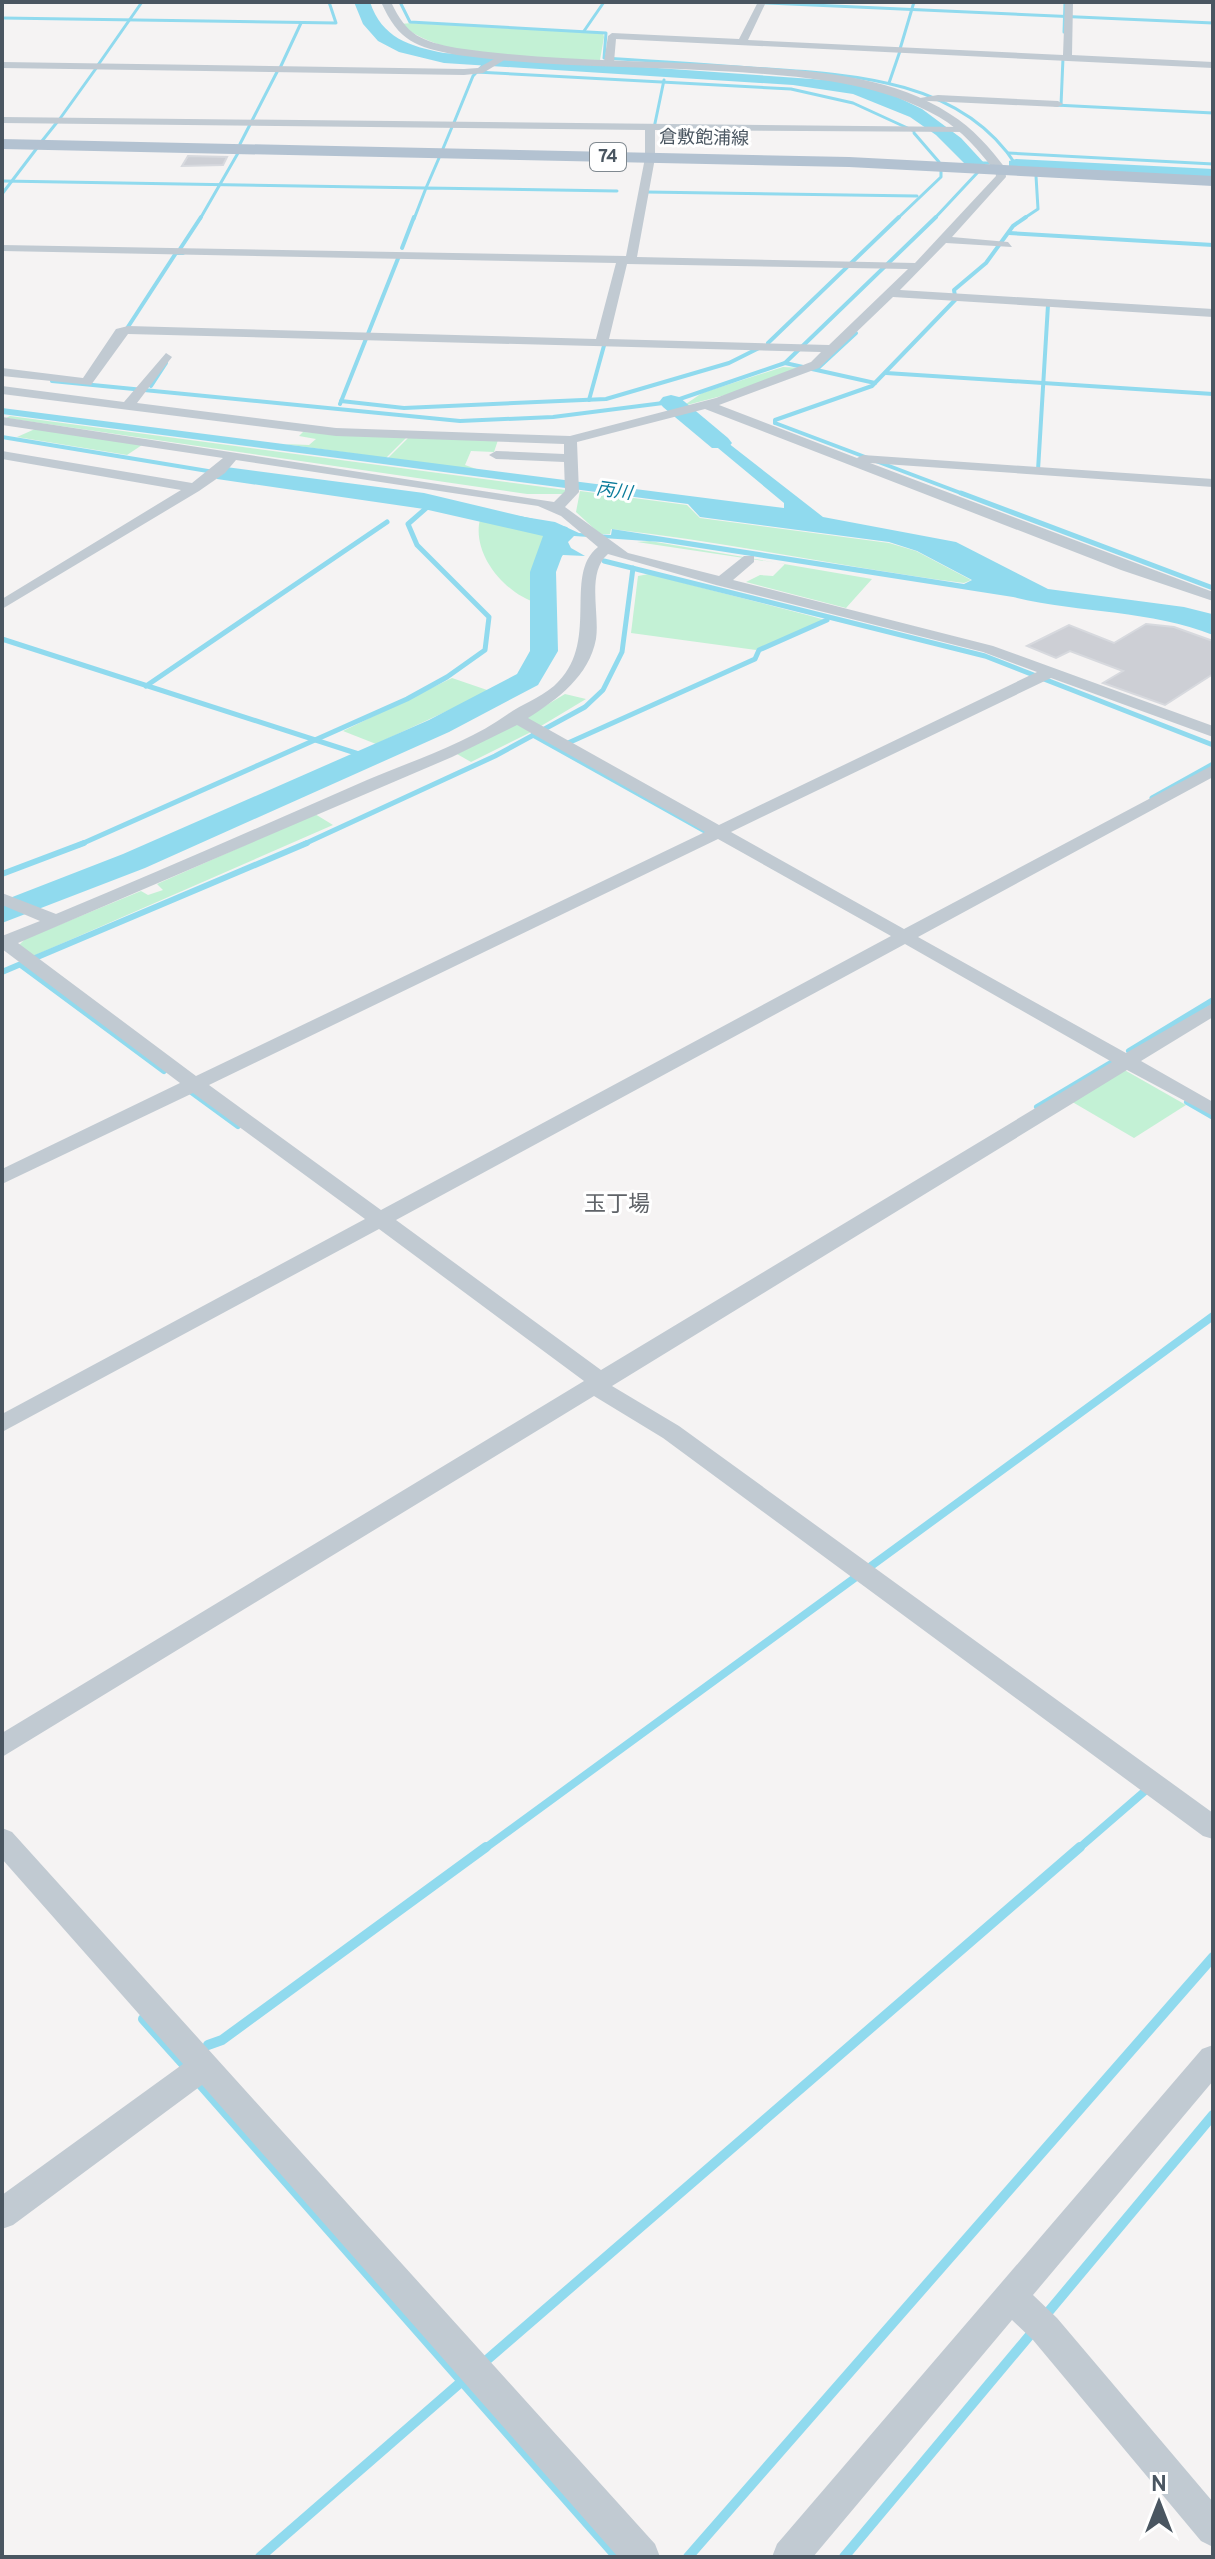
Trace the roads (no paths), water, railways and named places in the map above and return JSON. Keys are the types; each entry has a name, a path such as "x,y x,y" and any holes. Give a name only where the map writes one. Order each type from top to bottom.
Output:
{"main road":[{"name":"倉敷飽浦線","path":"2,144 650,151 1213,181"}],"street":[{"path":"2,390 328,431 570,440 706,405 810,368 834,349 918,266 1001,177 1000,169 983,145 965,130 913,100 867,84 823,76 609,59 496,61 406,35 386,2"},
{"path":"1067,58 1069,2"},
{"path":"742,42 762,3"},
{"path":"609,59 612,37 1213,65"},
{"path":"2,65 476,71 496,61"},
{"path":"913,100 934,98 1058,104"},
{"path":"2,120 965,130"},
{"path":"602,341 626,259 652,129"},
{"path":"942,239 1003,244"},
{"path":"2,248 918,266"},
{"path":"890,293 1213,313"},
{"path":"2,372 87,382 126,330 834,349"},
{"path":"127,406 143,391 166,357"},
{"path":"706,405 1213,597"},
{"path":"2,421 512,496 557,506 575,517 598,541 633,559 974,646 1043,676 1213,732"},
{"path":"8,439 31,425"},
{"path":"557,506 572,486 570,440"},
{"path":"2,455 190,487"},
{"path":"496,455 569,458"},
{"path":"2,605 218,472 232,456"},
{"path":"848,460 1213,483"},
{"path":"598,541 587,608 589,638 575,669 560,689 514,717 291,821 4,942 190,1087 378,1220 594,1381 601,1390 671,1432 1213,1828"},
{"path":"721,582 749,559"},
{"path":"2,1177 1043,676"},
{"path":"514,717 1213,1110"},
{"path":"2,1424 1213,770"},
{"path":"14,903 54,920"},
{"path":"2,1746 594,1381 1121,1061 1213,1009"},
{"path":"2,1840 642,2557"},
{"path":"790,2557 1028,2313 1213,2059"},
{"path":"2,2214 205,2065"},
{"path":"1028,2313 1213,2529"}],"water":[{"name":"丙川","path":"2,408 784,508 784,503 683,419 682,415 691,414 823,517 956,542 1048,589 1184,607 1212,614 1213,635 1140,616 661,542 574,536 568,542 571,548 585,556 563,555 548,570 539,570 547,536 537,529 479,514 483,510 555,522 579,533 611,535 612,529 964,584 972,580 917,551 889,542 700,517 688,504 2,414"}],"waterway":[{"path":"129,20 142,2"},
{"path":"129,20 336,23 329,2"},
{"path":"362,2 371,24 383,38 405,48 444,58 793,80 856,90 887,99 916,113 942,131 976,164"},
{"path":"400,2 410,22 606,33 604,58 824,73 898,86 932,97 964,114 992,136 1016,165"},
{"path":"584,31 604,2"},
{"path":"743,2 912,10"},
{"path":"912,10 914,2"},
{"path":"1065,2 1065,16"},
{"path":"900,49 912,10"},
{"path":"912,10 1065,16"},
{"path":"1064,32 1065,16"},
{"path":"1065,16 1213,23"},
{"path":"2,18 129,20"},
{"path":"98,65 129,20"},
{"path":"280,68 301,23"},
{"path":"889,83 900,51"},
{"path":"1061,105 1063,58"},
{"path":"477,72 486,62"},
{"path":"59,120 97,67"},
{"path":"240,144 278,70 285,70"},
{"path":"453,125 477,72"},
{"path":"477,72 664,82"},
{"path":"659,128 654,128 664,82"},
{"path":"664,82 791,89 853,103 914,131"},
{"path":"1055,105 1213,113"},
{"path":"42,141 58,121"},
{"path":"442,151 452,127"},
{"path":"914,133 939,162"},
{"path":"12,181 37,148"},
{"path":"220,185 238,153"},
{"path":"1008,153 1213,164"},
{"path":"426,188 439,158"},
{"path":"975,163 989,163"},
{"path":"1016,165 1213,175"},
{"path":"897,219 941,177 941,170"},
{"path":"935,218 978,172"},
{"path":"1026,217 1038,209 1036,176"},
{"path":"2,181 12,181"},
{"path":"2,194 12,181"},
{"path":"12,181 220,185"},
{"path":"200,219 220,185"},
{"path":"220,185 426,188"},
{"path":"414,219 426,188"},
{"path":"426,188 617,191"},
{"path":"646,192 917,196"},
{"path":"180,249 201,217"},
{"path":"402,248 414,217"},
{"path":"768,343 899,217"},
{"path":"955,296 954,290 986,263 1013,226 1026,217"},
{"path":"785,363 935,218"},
{"path":"1009,233 1213,245"},
{"path":"124,333 176,253 183,253"},
{"path":"341,401 399,256"},
{"path":"875,383 956,299"},
{"path":"1043,383 1048,305"},
{"path":"817,369 856,333"},
{"path":"589,400 605,342"},
{"path":"589,400 606,399 729,363 761,347"},
{"path":"151,386 166,363"},
{"path":"52,381 460,421 553,417 671,402 785,363"},
{"path":"785,363 875,383"},
{"path":"886,373 1043,383"},
{"path":"875,383 775,420 775,423 966,495"},
{"path":"1038,470 1043,383"},
{"path":"1043,383 1213,394"},
{"path":"341,401 404,408 589,400"},
{"path":"671,402 720,443"},
{"path":"2,437 226,474"},
{"path":"2,913 134,861 439,726 528,679 544,651 543,572 558,532 424,501 226,474"},
{"path":"961,493 1213,588"},
{"path":"315,740 407,699 447,677 485,650 489,617 417,545 408,524 432,503"},
{"path":"147,686 387,522"},
{"path":"604,561 633,568"},
{"path":"533,735 585,707 603,690 622,652 633,568"},
{"path":"633,568 985,656 1213,745"},
{"path":"568,743 755,659 759,650 827,620"},
{"path":"2,639 147,686"},
{"path":"147,686 315,740"},
{"path":"302,845 495,756 533,735"},
{"path":"533,735 712,835"},
{"path":"81,844 315,740"},
{"path":"315,740 368,757"},
{"path":"1152,798 1213,764"},
{"path":"2,972 307,843"},
{"path":"2,874 81,844"},
{"path":"21,965 164,1071"},
{"path":"1129,1051 1213,1000"},
{"path":"1037,1107 1119,1058"},
{"path":"186,1088 238,1126"},
{"path":"1187,1102 1213,1117"},
{"path":"484,1849 1213,1316"},
{"path":"1078,1849 1145,1791"},
{"path":"208,2045 222,2040 486,1847"},
{"path":"481,2365 1080,1847"},
{"path":"688,2557 1213,1957"},
{"path":"143,2019 186,2067"},
{"path":"201,2085 462,2381"},
{"path":"1045,2316 1213,2115"},
{"path":"844,2557 1035,2329"},
{"path":"462,2381 468,2376"},
{"path":"260,2557 462,2381"},
{"path":"462,2381 617,2557"}],"district":[{"name":"玉丁場","path":"617,1205"}]}
